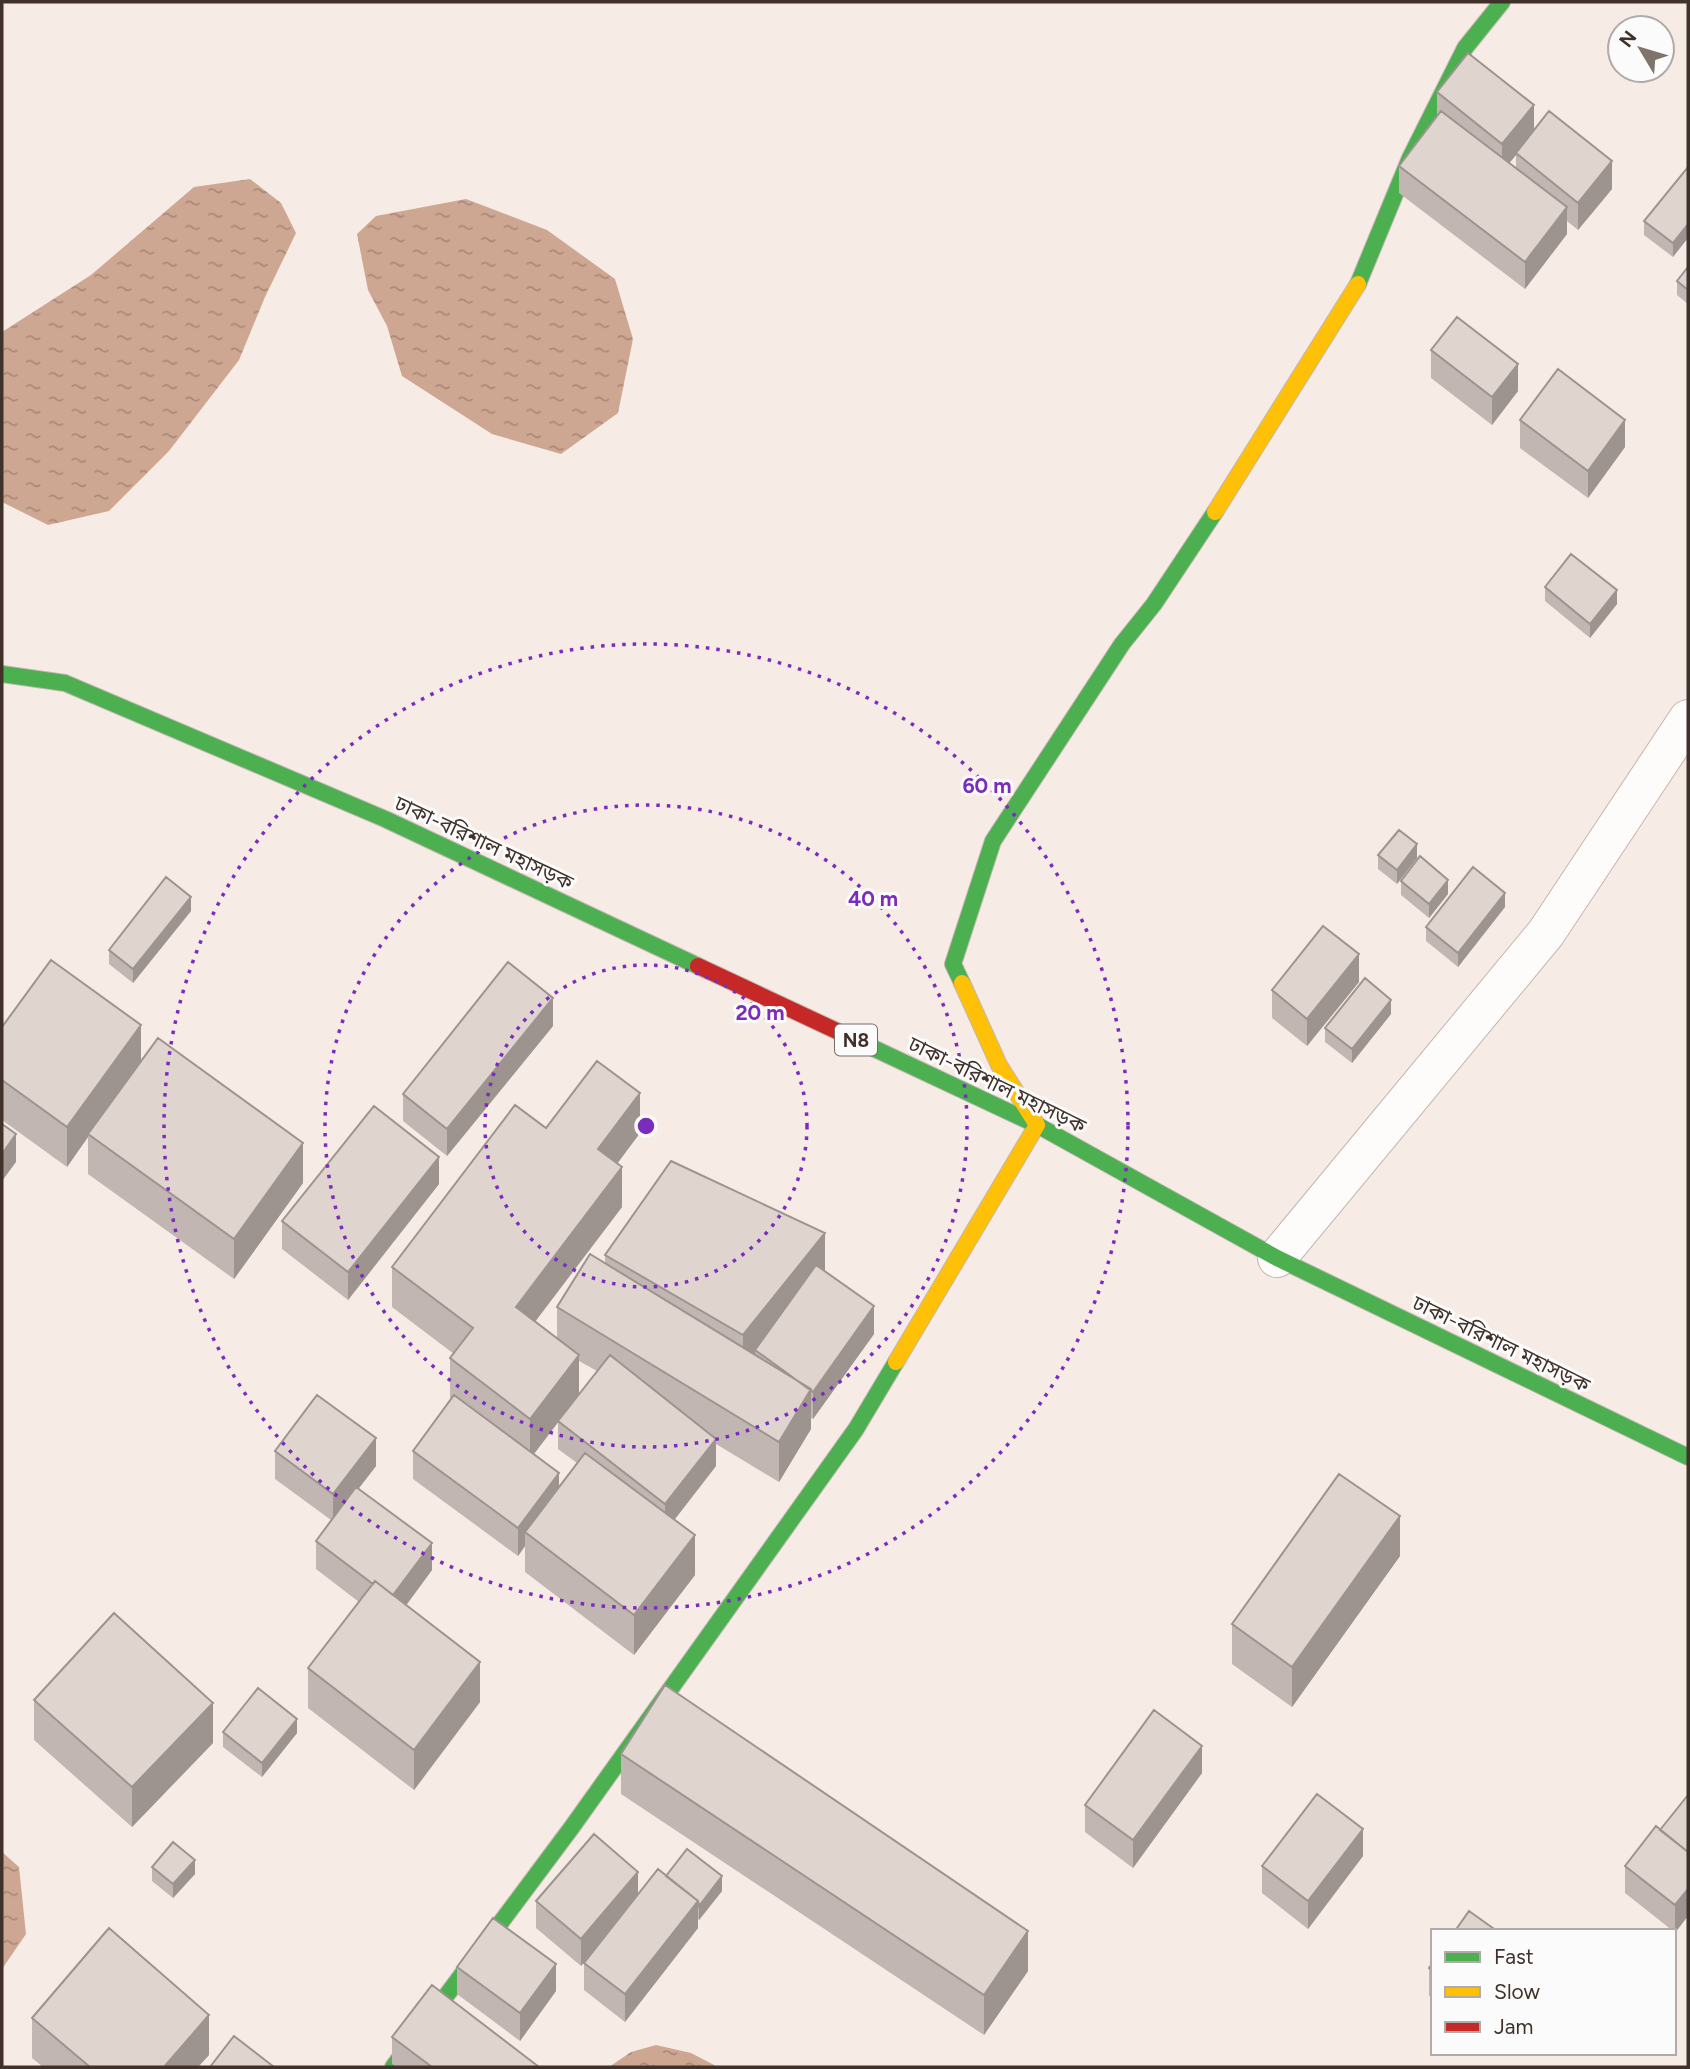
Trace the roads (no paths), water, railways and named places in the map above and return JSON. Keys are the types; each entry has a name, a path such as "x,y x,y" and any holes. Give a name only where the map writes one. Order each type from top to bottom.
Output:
{"main road":[{"path":"393,2067 572,1827 856,1430 1037,1125 999,1065 953,964 993,841 1122,644 1154,604 1248,462 1359,283 1410,158 1465,48 1502,2"},
{"name":"ঢাকা-বরিশাল মহাসড়ক","path":"2,674 65,683 386,819 1037,1125 1277,1258 1688,1457"}],"street":[{"path":"1277,1258 1546,933 1688,719"}],"water":[{"path":"250,179 281,203 296,233 239,360 169,451 109,511 48,525 2,502 2,332 91,275 194,187"},
{"path":"466,199 547,230 615,279 633,339 618,413 561,454 492,434 402,376 387,326 368,290 357,234 376,216"},
{"path":"2,1852 19,1867 26,1934 2,1969"},
{"path":"656,2045 691,2053 718,2067 609,2067 631,2052"}]}
